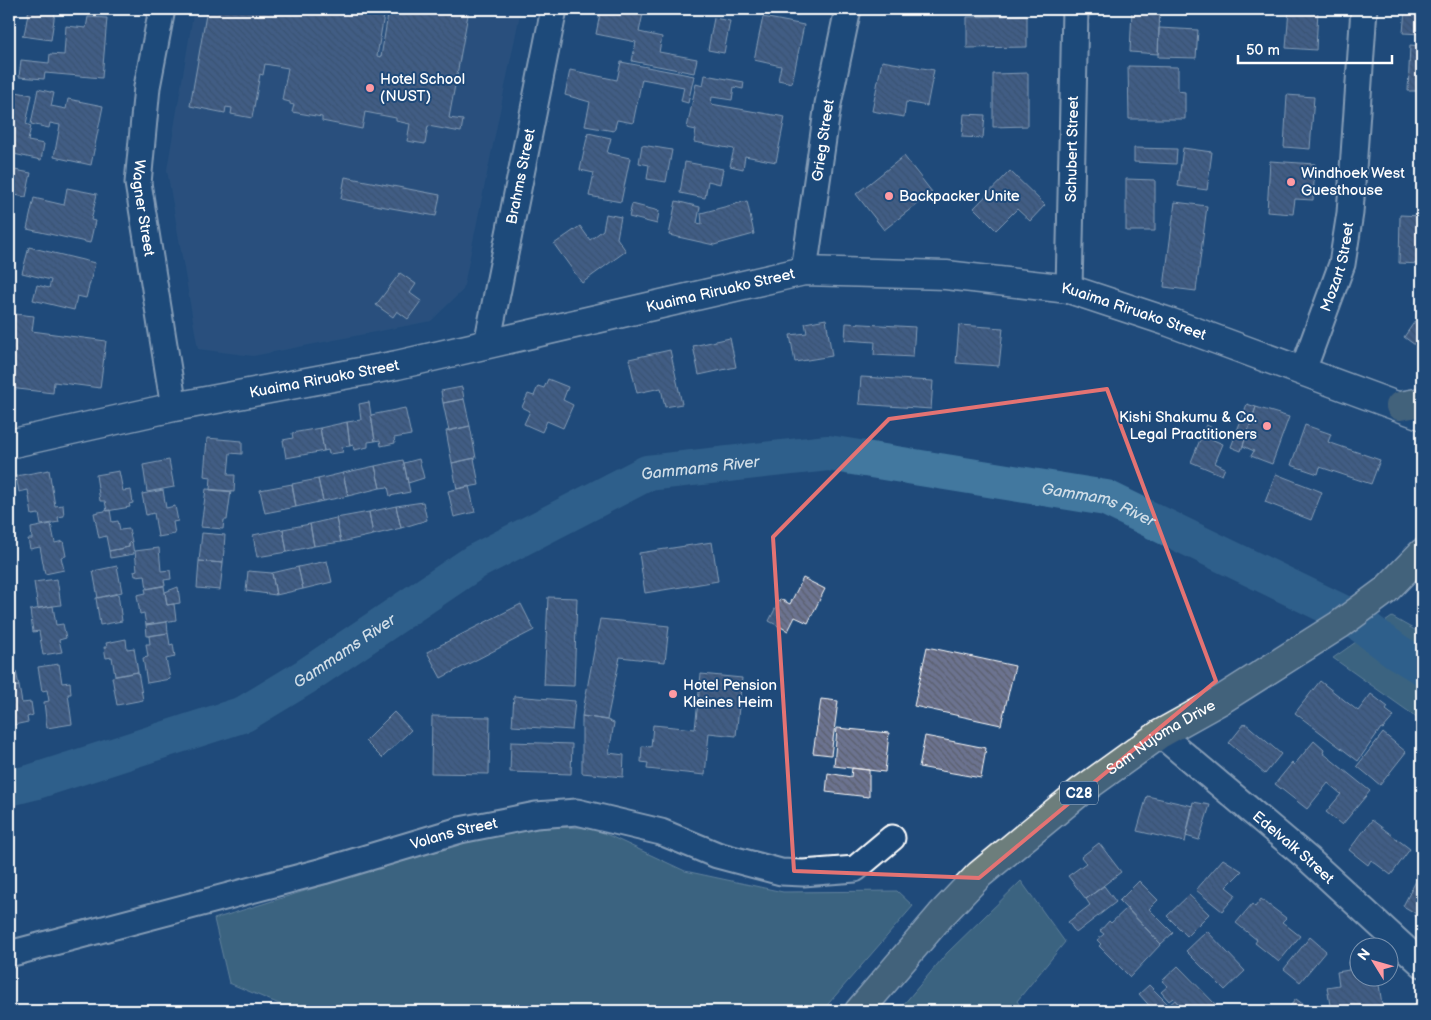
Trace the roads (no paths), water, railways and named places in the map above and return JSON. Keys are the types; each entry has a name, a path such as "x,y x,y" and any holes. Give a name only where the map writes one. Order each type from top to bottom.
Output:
{"highway":[{"name":"Sam Nujoma Drive","path":"859,1011 941,914 979,875 1082,791 1160,734 1221,700 1339,625 1385,592 1422,553"}],"street":[{"name":"Wagner Street","path":"162,9 147,87 138,183 174,407"},
{"name":"Brahms Street","path":"487,344 554,9"},
{"name":"Grieg Street","path":"804,271 828,104 848,9"},
{"name":"Schubert Street","path":"1069,289 1075,9"},
{"name":"Mozart Street","path":"1303,370 1342,264 1348,230 1364,9"},
{"name":"Kuaima Riruako Street","path":"9,444 174,407 397,365 804,271 946,275 1069,289 1415,408"},
{"name":"Edelvalk Street","path":"1160,734 1307,858 1422,964"},
{"name":"Volans Street","path":"9,954 323,871 460,830 536,815 577,812 661,832 717,855 781,872 803,873 855,869 892,838"}],"waterway":[{"name":"Gammams River","path":"9,788 244,714 305,677 475,562 647,473 828,453 1106,498 1351,617 1396,651 1422,667"}],"place":[{"name":"Hotel School (NUST)","path":"370,88"},
{"name":"Windhoek West Guesthouse","path":"1291,182"},
{"name":"Backpacker Unite","path":"889,196"},
{"name":"Kishi Shakumu & Co. Legal Practitioners","path":"1267,426"},
{"name":"Hotel Pension Kleines Heim","path":"673,694"}]}
